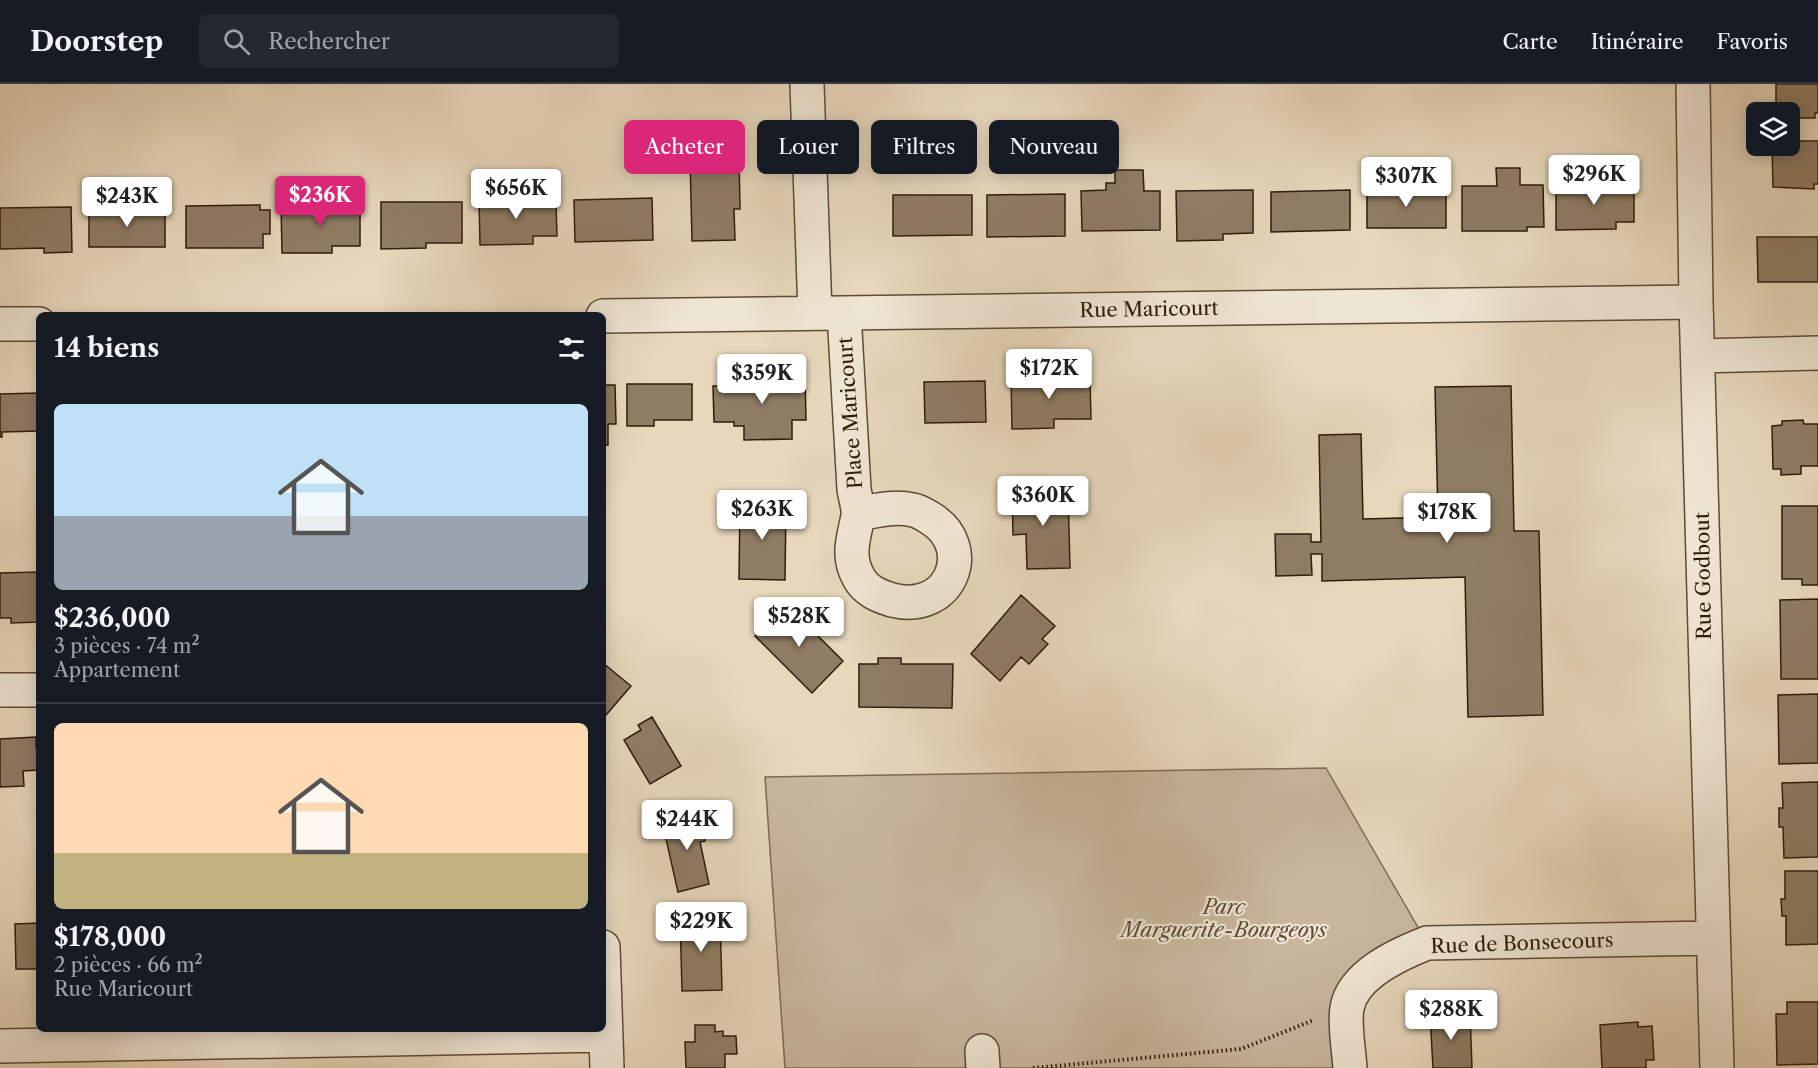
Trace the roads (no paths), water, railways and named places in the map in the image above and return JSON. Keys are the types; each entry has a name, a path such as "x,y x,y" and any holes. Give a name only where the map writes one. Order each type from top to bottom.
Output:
{"street":[{"name":"Place Maricourt","path":"807,84 830,313 859,514"},
{"name":"Rue Godbout","path":"1693,84 1696,302 1717,1068"},
{"name":"Rue Maricourt","path":"606,316 1696,302"},
{"path":"0,324 36,324"},
{"path":"1698,356 1818,353"},
{"path":"0,690 36,690"},
{"name":"Rue de Bonsecours","path":"1350,1068 1347,1007 1356,990 1371,973 1397,954 1426,943 1712,938"},
{"path":"606,1032 607,1068"},
{"path":"0,1046 606,1035"}],"park label":[{"name":"Parc Marguerite-Bourgeoys","path":"1224,918"}]}
